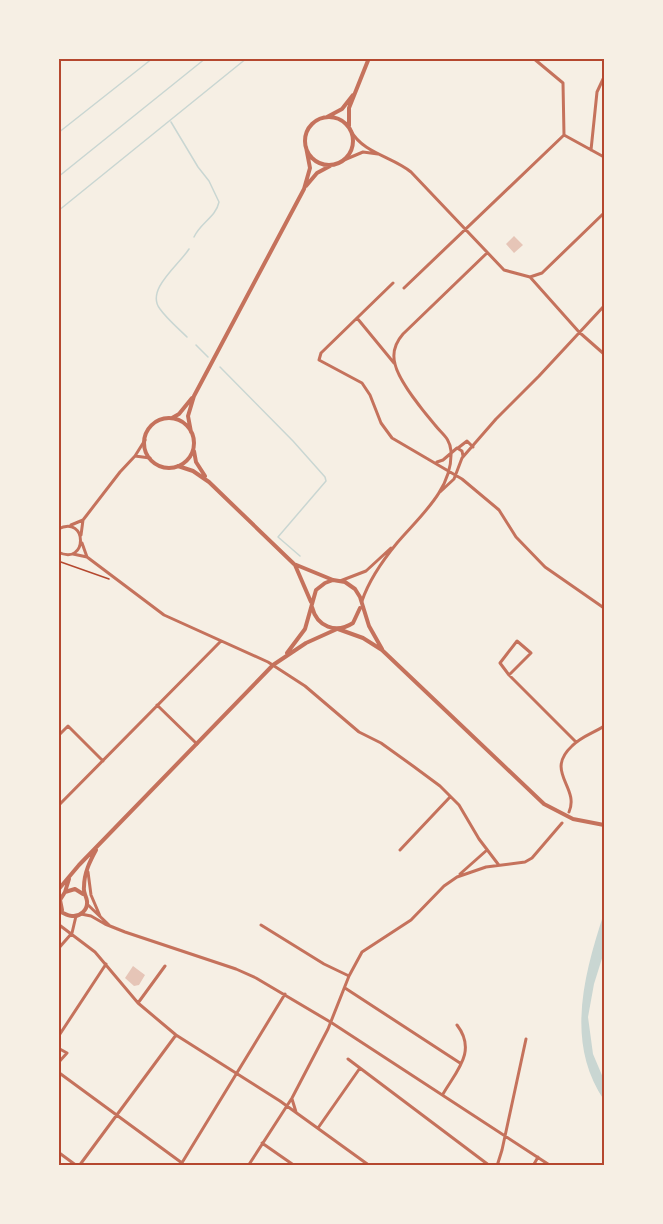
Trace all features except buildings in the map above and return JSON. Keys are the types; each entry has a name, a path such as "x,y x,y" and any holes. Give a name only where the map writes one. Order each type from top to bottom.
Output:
{"street":[{"path":"306,147 310,156 328,165 342,161 353,146 348,114 369,58"},
{"path":"404,288 564,135 563,83 533,58"},
{"path":"591,150 597,92 604,77"},
{"path":"304,189 309,168 306,134 310,127 322,118 342,109 357,89"},
{"path":"322,118 329,117 342,121 361,144 411,172 506,271 530,277 542,273 604,213"},
{"path":"564,135 604,157"},
{"path":"209,482 196,462 188,416 194,396 304,189 317,172 363,152 386,156"},
{"path":"395,365 396,344 403,334 488,253"},
{"path":"530,277 579,332 604,354"},
{"path":"393,283 321,353 319,360 361,382 370,395 381,423 389,435 456,475 499,510 516,537 545,567 604,608"},
{"path":"58,890 273,665 285,656 355,621 372,578 395,545 456,475 463,457 496,419 604,306"},
{"path":"357,318 395,365 420,406 448,438 451,453 449,472 439,493"},
{"path":"170,419 179,414 194,396"},
{"path":"150,458 145,448 145,440 153,424 163,419 170,419 182,422 191,432"},
{"path":"72,554 78,549 83,520 135,456 145,440"},
{"path":"435,462 443,460 467,441 473,447"},
{"path":"178,466 189,458 194,447"},
{"path":"457,448 462,452 463,457"},
{"path":"135,456 150,458 163,467 178,466 193,471 209,482 294,564 355,589 369,626 382,650"},
{"path":"58,529 83,520"},
{"path":"68,526 76,530 87,557"},
{"path":"340,581 366,571 395,545"},
{"path":"58,552 87,557 164,615 273,665 305,686 359,732 381,743 451,796 498,864"},
{"path":"294,564 314,615 320,622 327,627 363,638 382,650 544,804 578,821 604,825"},
{"path":"285,656 305,629 318,588 327,581 333,580"},
{"path":"509,675 531,653 517,641 500,663 509,675 576,741"},
{"path":"58,806 220,642"},
{"path":"157,705 197,744"},
{"path":"58,736 68,726 103,761"},
{"path":"569,812 572,800 562,777 561,761 565,752 576,741 604,726"},
{"path":"400,850 451,796"},
{"path":"248,1166 292,1098 332,1023 349,976 362,952 411,920 444,886 457,878 498,864 525,862 532,858 562,823"},
{"path":"98,846 87,867 84,894 87,904 109,925"},
{"path":"457,878 488,850"},
{"path":"87,867 91,895 100,916"},
{"path":"70,875 65,892 60,898 60,911 67,915 91,916 125,932 236,969 285,994 443,1094 551,1166"},
{"path":"65,892 75,890 84,894"},
{"path":"81,914 87,904"},
{"path":"58,949 72,933 76,916"},
{"path":"58,924 72,933 106,964 138,1003 176,1035 286,1106 370,1166"},
{"path":"261,926 324,964 349,976"},
{"path":"58,1037 106,964"},
{"path":"138,1003 165,966"},
{"path":"345,988 460,1063"},
{"path":"58,1072 181,1164 285,994"},
{"path":"443,1094 465,1055 467,1043 465,1035 457,1025"},
{"path":"58,1152 78,1166 176,1035"},
{"path":"497,1166 526,1039"},
{"path":"58,1048 66,1053 58,1063"},
{"path":"348,1059 490,1166"},
{"path":"318,1128 360,1068"},
{"path":"292,1098 293,1108 299,1116"},
{"path":"262,1143 295,1166"},
{"path":"533,1166 538,1157"}],"path":[{"path":"58,561 120,583"}],"shaded area":[{"path":"604,913 604,952 594,984 588,1017 593,1054 604,1080 604,1100 592,1078 585,1055 582,1008 590,960"}],"waterway":[{"path":"58,133 153,58"},
{"path":"58,177 206,58"},
{"path":"58,211 247,58"},
{"path":"171,122 209,181 219,202 215,212 194,237"},
{"path":"187,337 160,309 157,294 165,278 189,249"},
{"path":"196,345 208,357"},
{"path":"220,367 325,477 326,481 278,537 300,556"}]}
